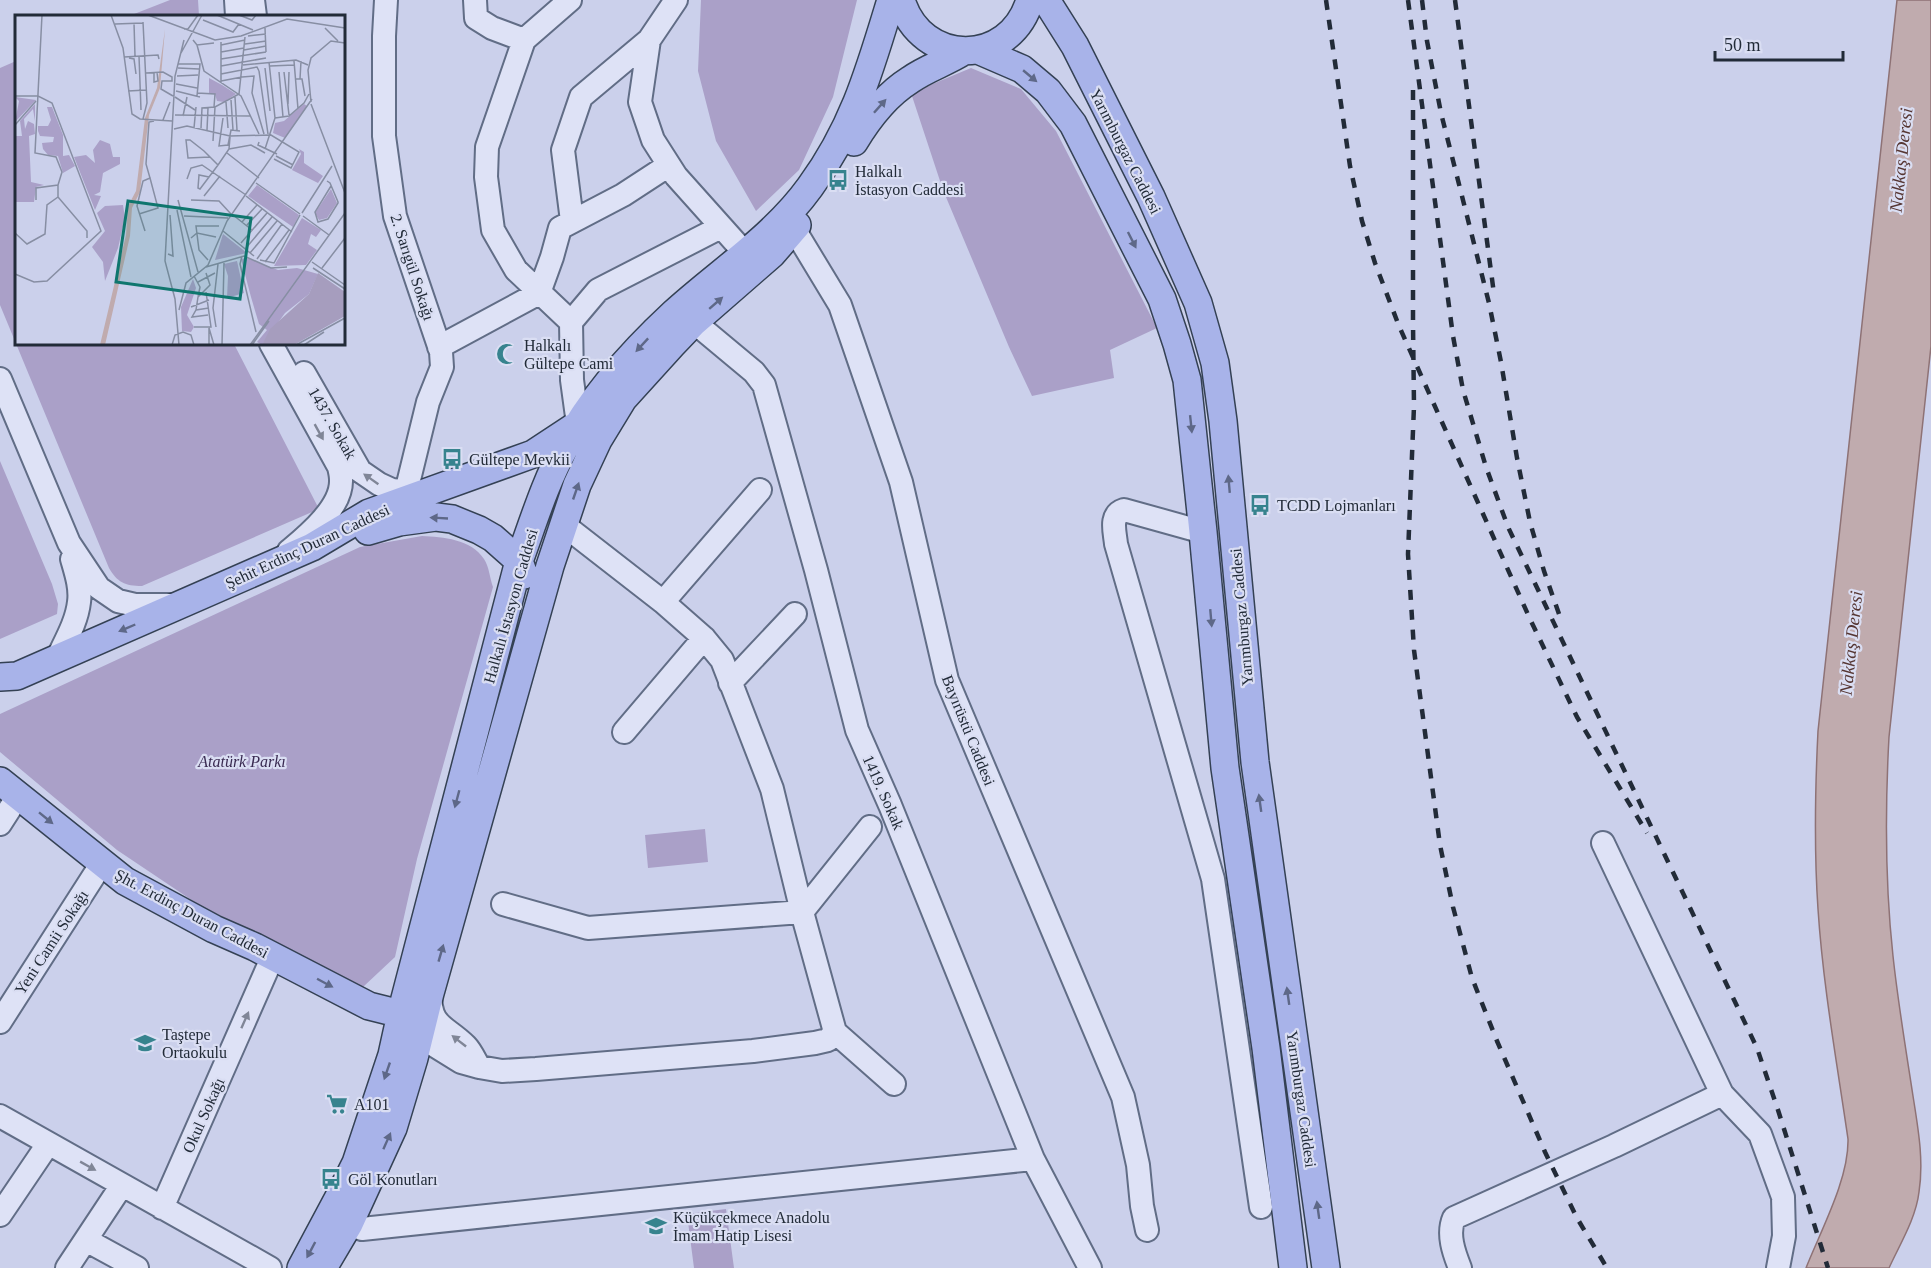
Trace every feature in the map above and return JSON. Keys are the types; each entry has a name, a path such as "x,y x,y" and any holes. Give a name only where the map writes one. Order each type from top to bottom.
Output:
{"main road":[{"name":"Halkalı İstasyon Caddesi","path":"301,1268 356,1163 392,1055 519,561 564,448 593,400 644,342 793,209 831,156 849,123 865,85 891,0"},
{"name":"Yarımburgaz Caddesi","path":"901,0 909,21 927,39 939,46 971,50 1022,69 1048,91 1073,124 1162,299 1177,344 1187,380 1225,768 1266,1048 1293,1268"},
{"name":"Halkalı İstasyon Caddesi","path":"323,1268 349,1224 393,1128 550,566 577,485 598,440 623,399 694,322 772,254 794,229 874,111 911,79 971,50 997,43 1013,31 1021,21 1030,0"},
{"name":"Yarımburgaz Caddesi","path":"1046,0 1075,46 1151,197 1198,303 1215,363 1223,421 1255,762 1326,1268"},
{"name":"Şehit Erdinç Duran Caddesi","path":"6,681 312,547 369,513 416,492 533,454 578,424"},
{"path":"312,547 399,522 436,517 452,519 479,530 493,538 519,561 527,584 526,602 483,770 481,789 483,804"},
{"path":"1203,532 1233,529"},
{"name":"Şht. Erdinç Duran Caddesi","path":"9,789 102,863 135,886 214,929 273,956 369,1006 401,1014"},
{"path":"401,1014 430,993"}],"street":[{"path":"236,0 237,15"},
{"path":"253,0 255,15"},
{"name":"2. Sarıgül Sokağı","path":"386,0 384,136 395,216 439,347 442,367 428,402 416,492"},
{"path":"475,0 476,18 492,28 524,40"},
{"path":"570,0 524,40 488,147 486,177 493,230 516,270 571,322"},
{"path":"572,221 563,150 581,97 650,40 676,0"},
{"path":"650,40 640,102 653,140 676,176 744,252"},
{"path":"439,347 539,293 560,228 623,195 669,165"},
{"path":"578,424 572,380 571,322 598,290 721,227"},
{"name":"Bayırüstü Caddesi","path":"794,229 840,304 893,460 947,680 1123,1097 1138,1165 1147,1230"},
{"name":"1419. Sokak","path":"694,322 754,372 764,385 816,570 857,730 890,805 1033,1159 1090,1268"},
{"path":"272,345 339,467 342,480 340,493 313,531 276,562"},
{"name":"1437. Sokak","path":"289,345 360,471 392,490 416,492"},
{"path":"0,379 69,543 79,590 75,619 58,657"},
{"path":"663,602 760,490"},
{"path":"1203,532 1124,510 1119,512 1114,519 1116,544 1212,879 1262,1207"},
{"path":"564,525 663,602 704,638 722,660 772,789 802,912 835,1032 894,1084"},
{"path":"69,543 99,588 117,601 135,605 181,605"},
{"path":"730,683 795,614"},
{"path":"624,732 704,638"},
{"path":"0,824 9,789"},
{"path":"502,904 588,928 802,912 870,827"},
{"path":"1603,843 1722,1094 1760,1134 1783,1197 1784,1236 1778,1268"},
{"name":"Yeni Camii Sokağı","path":"0,1022 102,863"},
{"name":"Okul Sokağı","path":"162,1208 273,956"},
{"path":"430,993 433,1017 468,1047 479,1067"},
{"path":"419,1036 461,1062 502,1071 753,1051 828,1040 835,1032"},
{"path":"1460,1268 1453,1250 1450,1226 1454,1218 1614,1146 1722,1094"},
{"path":"0,1116 270,1268"},
{"path":"0,1215 48,1144"},
{"path":"349,1224 362,1229 1033,1159"},
{"path":"67,1268 122,1185"},
{"path":"86,1240 137,1268"}],"green space":[{"path":"170,0 198,0 199,15 132,15"},
{"path":"701,0 857,0 833,97 799,170 756,211 716,141 698,71"},
{"path":"15,61 15,342 0,305 0,68"},
{"path":"971,68 1021,89 1056,131 1157,328 1110,350 1114,378 1032,396 1009,347 943,190 911,93"},
{"path":"16,345 235,345 319,509 142,586 122,582 109,568"},
{"path":"0,461 52,584 58,604 57,614 0,639"},
{"name":"Atatürk Parkı","path":"422,536 447,538 472,547 486,562 493,587 417,859 395,957 363,987 199,905 117,850 0,752 0,714 360,547"},
{"path":"705,829 708,862 648,868 645,835"},
{"path":"726,1209 734,1268 694,1268 687,1214"}],"water":[{"name":"Nakkaş Deresi","path":"1897,0 1931,0 1931,346 1889,737 1886,819 1890,929 1921,1156 1920,1180 1915,1211 1889,1268 1806,1268 1833,1204 1847,1154 1848,1139 1820,938 1815,843 1817,753"}],"railway":[{"path":"1326,0 1350,166 1362,221 1399,326 1530,619 1577,717 1647,833"},
{"path":"1408,0 1453,336 1463,390 1486,467 1508,527 1757,1048 1828,1268"},
{"path":"1422,0 1427,41 1441,113 1489,303 1530,522 1559,614"},
{"path":"1455,0 1494,294"},
{"path":"1413,90 1414,406 1408,554 1414,650 1440,845 1453,907 1472,978 1545,1152 1577,1218 1607,1268"}],"place":[{"name":"Halkalı İstasyon Caddesi","path":"838,180"},
{"name":"Halkalı Gültepe Cami","path":"507,354"},
{"name":"Gültepe Mevkii","path":"452,459"},
{"name":"TCDD Lojmanları","path":"1260,505"},
{"name":"Taştepe Ortaokulu","path":"145,1043"},
{"name":"A101","path":"337,1104"},
{"name":"Göl Konutları","path":"331,1179"},
{"name":"Küçükçekmece Anadolu İmam Hatip Lisesi","path":"656,1226"}]}
